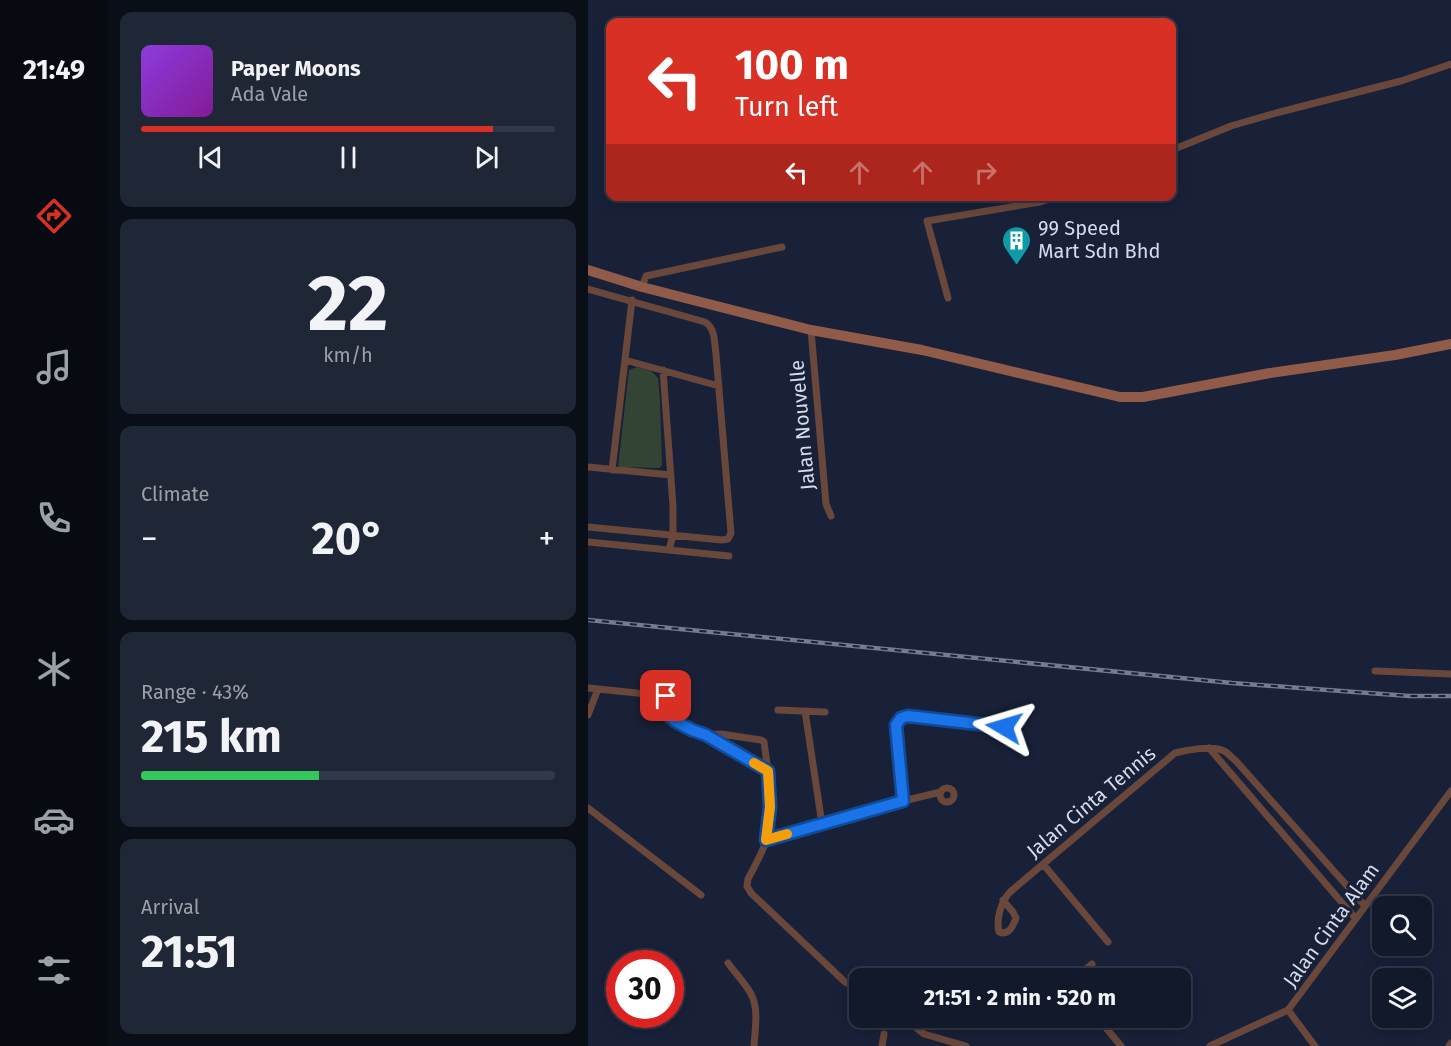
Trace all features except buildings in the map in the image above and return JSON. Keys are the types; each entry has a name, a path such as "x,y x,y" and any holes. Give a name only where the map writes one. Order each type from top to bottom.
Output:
{"street":[{"path":"1176,148 1231,126 1276,112 1401,81 1451,64"},
{"path":"948,298 927,221 1043,201"},
{"path":"642,287 646,276 782,247"},
{"path":"588,270 642,287 811,330 921,350 1120,397 1143,397 1451,344"},
{"path":"588,289 632,300 711,325 719,386 731,533 728,539 722,540 588,527"},
{"path":"612,470 632,300"},
{"name":"Jalan Nouvelle","path":"811,330 826,504 831,516"},
{"path":"625,360 719,386"},
{"path":"663,370 671,475 673,535 669,550"},
{"path":"588,467 671,475"},
{"path":"588,542 729,556"},
{"path":"1375,671 1451,674"},
{"path":"588,688 676,699 680,704 675,721"},
{"path":"588,716 598,689"},
{"path":"666,696 665,709 675,721 706,735 768,771"},
{"path":"778,710 825,712"},
{"path":"806,711 822,824"},
{"path":"903,801 896,725 901,718 908,716 1004,727"},
{"path":"706,735 721,734 763,740 770,807 766,840 747,886 751,893 849,984"},
{"path":"1209,748 1225,751 1236,761 1365,906"},
{"path":"1209,748 1356,919"},
{"name":"Jalan Cinta Tennis","path":"1003,900 1175,753 1209,748"},
{"path":"1227,769 1236,761"},
{"name":"Jalan Cinta Alam","path":"1210,1046 1288,1010 1451,791"},
{"path":"766,840 941,792"},
{"path":"588,808 701,895"},
{"path":"1043,864 1108,942"},
{"path":"728,963 751,995 755,1006 754,1046"},
{"path":"1087,968 1092,964"},
{"path":"1288,1010 1315,1046"},
{"path":"917,1028 924,1034 966,1046"},
{"path":"1106,1028 1121,1046"},
{"path":"882,1046 884,1034"}],"green space":[{"path":"637,367 651,371 658,378 662,465 659,468 618,467 629,370"}],"railway":[{"path":"588,620 1232,683 1409,696 1451,696"}],"slow traffic":[{"path":"754,763 768,771 770,807 766,840 787,834"}],"place":[{"name":"99 Speed Mart Sdn Bhd","path":"1017,266"}],"route":[{"path":"666,696 665,709 675,721 706,735 768,771 770,807 766,840 903,801 896,725 901,718 908,716 1004,727"}]}
